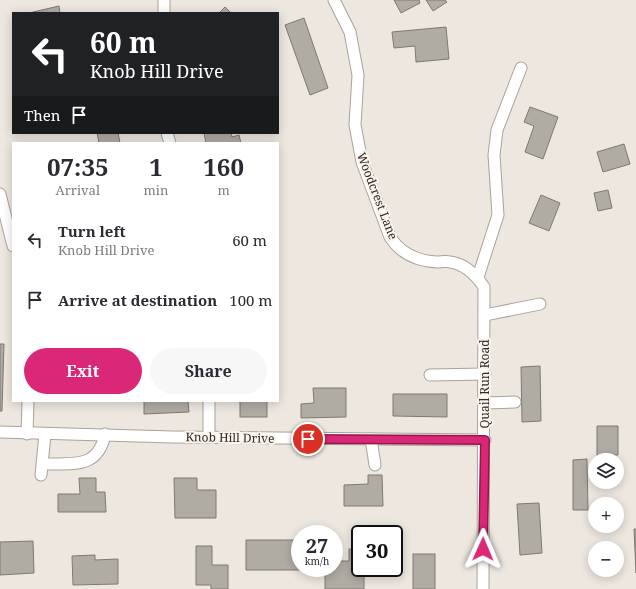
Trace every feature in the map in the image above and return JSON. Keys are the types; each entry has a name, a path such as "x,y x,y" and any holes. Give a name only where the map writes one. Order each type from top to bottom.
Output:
{"street":[{"path":"164,0 164,12"},
{"name":"Woodcrest Lane","path":"334,0 350,32 358,75 355,124 362,162 390,236 401,250 415,259 450,262 474,272 478,277"},
{"path":"478,277 498,215 494,155 497,130 521,68"},
{"path":"0,194 12,242"},
{"name":"Quail Run Road","path":"478,277 484,287 485,440 483,589"},
{"path":"484,315 540,304"},
{"path":"430,375 485,374"},
{"path":"27,434 28,402"},
{"path":"209,402 209,436"},
{"path":"484,404 515,402"},
{"name":"Knob Hill Drive","path":"0,432 27,434 485,440"},
{"path":"45,434 42,470 88,465 103,446 105,434"},
{"path":"371,439 375,465"}],"building":[{"path":"394,0 419,0 420,3 401,13"},
{"path":"426,0 445,0 447,2 433,11"},
{"path":"59,6 60,12 33,12"},
{"path":"225,7 230,12 220,12"},
{"path":"304,18 328,88 310,95 285,25"},
{"path":"446,27 449,59 416,62 415,46 394,48 392,32"},
{"path":"530,107 558,117 543,159 525,152 534,126 524,122"},
{"path":"97,134 118,134 120,142 99,142"},
{"path":"204,134 231,134 232,137 239,135 241,142 206,142"},
{"path":"624,144 630,164 603,172 597,152"},
{"path":"608,190 612,208 598,211 594,193"},
{"path":"541,195 560,203 549,231 529,223"},
{"path":"0,344 4,344 2,411 0,411"},
{"path":"540,366 541,421 522,422 521,367"},
{"path":"313,388 346,388 346,417 301,418 301,404 314,403"},
{"path":"393,394 447,394 447,417 393,416"},
{"path":"144,402 188,402 189,412 144,414"},
{"path":"240,402 267,402 267,417 240,417"},
{"path":"597,426 618,426 618,453 597,453"},
{"path":"587,459 588,510 573,510 573,460"},
{"path":"368,475 382,475 383,506 344,506 344,485 368,484"},
{"path":"79,478 96,478 96,492 105,492 106,512 58,512 58,494 80,494"},
{"path":"174,478 197,478 197,490 216,490 216,518 175,518"},
{"path":"539,503 542,553 520,555 517,504"},
{"path":"634,529 636,529 636,573"},
{"path":"246,540 291,540 291,570 246,570"},
{"path":"33,541 34,573 0,575 0,542"},
{"path":"196,546 212,546 212,565 228,565 228,589 211,589 211,585 196,585"},
{"path":"349,549 351,549 351,577 364,577 364,589 325,589 325,577 343,577 343,561 349,561"},
{"path":"413,554 435,554 435,589 413,589"},
{"path":"95,555 95,560 118,559 118,584 73,585 72,556"}],"route":[{"path":"308,439 485,440 483,549"}]}
